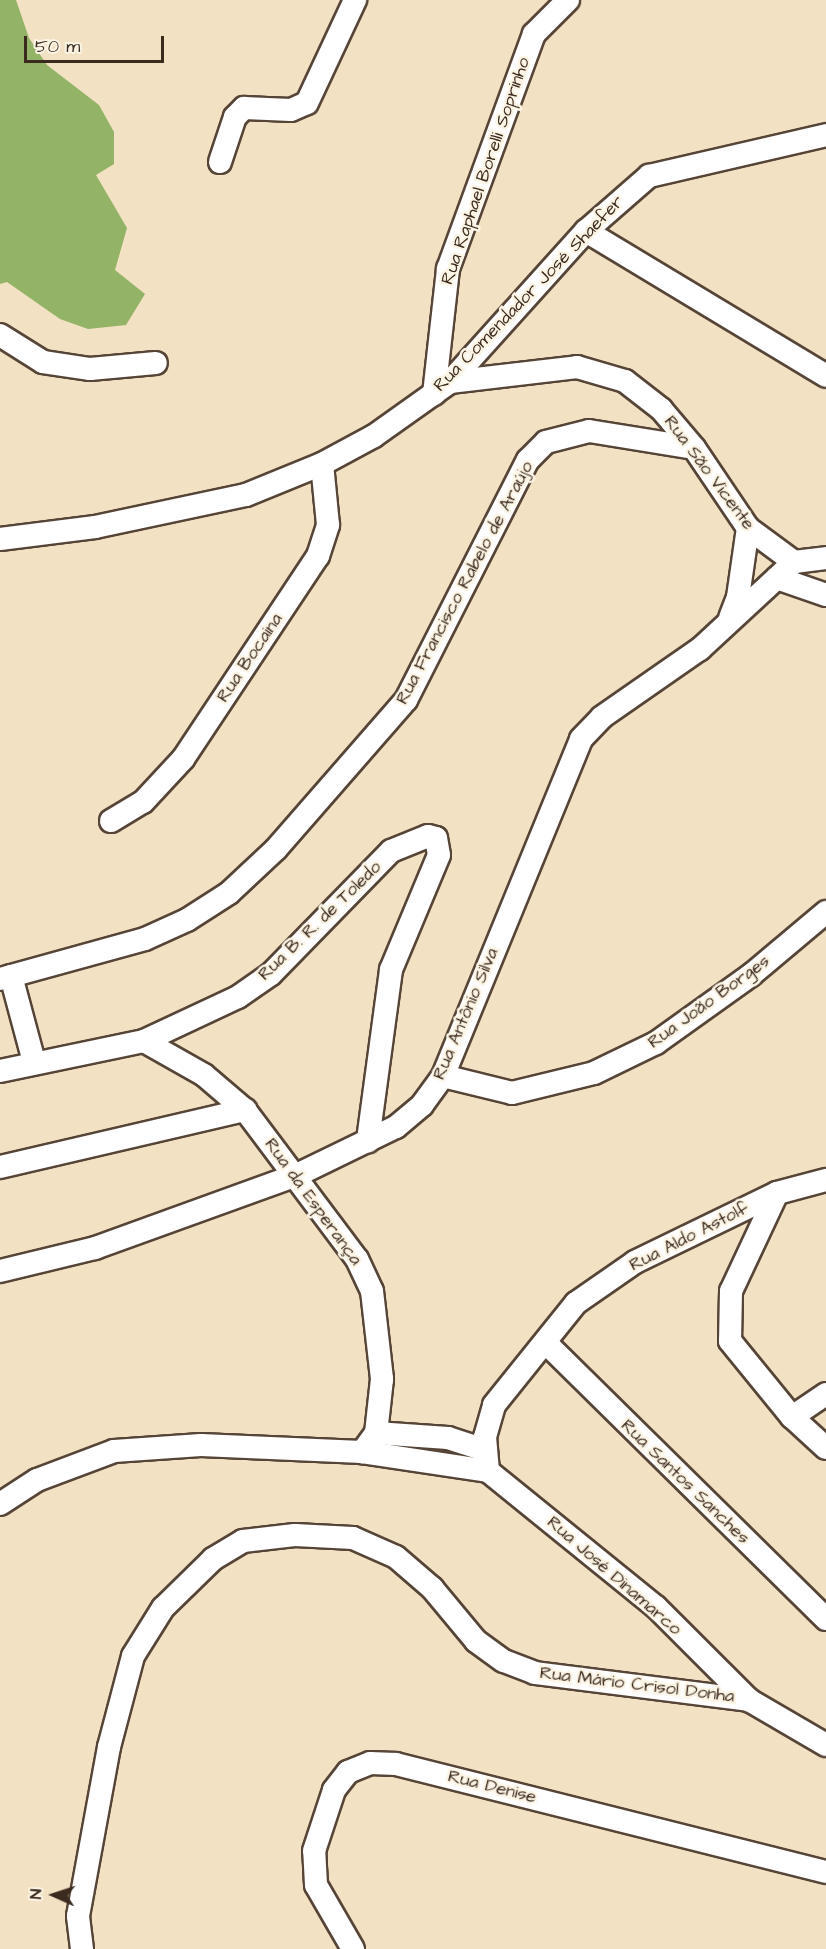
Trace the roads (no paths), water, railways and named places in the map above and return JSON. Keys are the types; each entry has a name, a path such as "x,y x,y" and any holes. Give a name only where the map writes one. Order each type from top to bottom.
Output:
{"street":[{"path":"220,162 235,117 244,108 291,110 307,103 355,0"},
{"name":"Rua Raphael Borelli Soprinho","path":"442,388 448,269 534,34 568,0"},
{"name":"Rua Comendador José Shaefer","path":"0,539 95,527 246,495 322,464 442,388 586,231 649,176 826,135"},
{"path":"586,231 826,376"},
{"path":"0,335 43,362 90,369 156,363"},
{"name":"Rua São Vicente","path":"442,388 548,367 604,371 661,410 694,448 748,528 794,562"},
{"name":"Rua Francisco Rabelo de Araújo","path":"6,977 145,939 187,920 229,893 276,849 406,700 528,460 546,442 589,431 694,448"},
{"name":"Rua Bocaina","path":"111,821 143,802 183,759 318,555 328,525 322,464"},
{"path":"728,622 738,597 748,528"},
{"path":"794,562 826,558"},
{"name":"Rua Antônio Silva","path":"0,1271 96,1248 297,1175 368,1141 422,1105 444,1076 581,739 728,622 794,562"},
{"path":"777,578 826,595"},
{"name":"Rua B. R. de Toledo","path":"0,1071 34,1062 144,1041 246,991 271,974 391,851 417,838 436,838 439,855 391,970 368,1141"},
{"name":"Rua João Borges","path":"444,1076 512,1093 594,1073 656,1043 751,975 826,912"},
{"path":"6,977 34,1062"},
{"name":"Rua da Esperança","path":"144,1041 204,1075 245,1110 297,1175 357,1259 372,1291 382,1379 376,1433"},
{"path":"0,1167 245,1110"},
{"name":"Rua Aldo Astolf","path":"487,1460 494,1405 576,1303 635,1262 777,1193 826,1180"},
{"path":"777,1193 731,1291 728,1320 738,1355 792,1417 826,1448"},
{"name":"Rua Santos Sanches","path":"546,1343 826,1619"},
{"path":"792,1417 826,1394"},
{"path":"448,1438 494,1405"},
{"path":"362,1452 376,1433 401,1439 448,1438 487,1460"},
{"path":"0,1504 37,1480 114,1451 201,1445 487,1460"},
{"name":"Rua José Dinamarco","path":"487,1460 656,1607 748,1700 826,1745"},
{"name":"Rua Mário Crisol Donha","path":"82,1949 78,1916 109,1748 133,1656 163,1608 213,1559 243,1541 295,1535 353,1538 396,1557 432,1588 476,1641 504,1661 535,1673 748,1700"},
{"name":"Rua Denise","path":"353,1949 329,1916 316,1885 315,1851 334,1790 348,1772 370,1763 396,1764 826,1872"}]}
